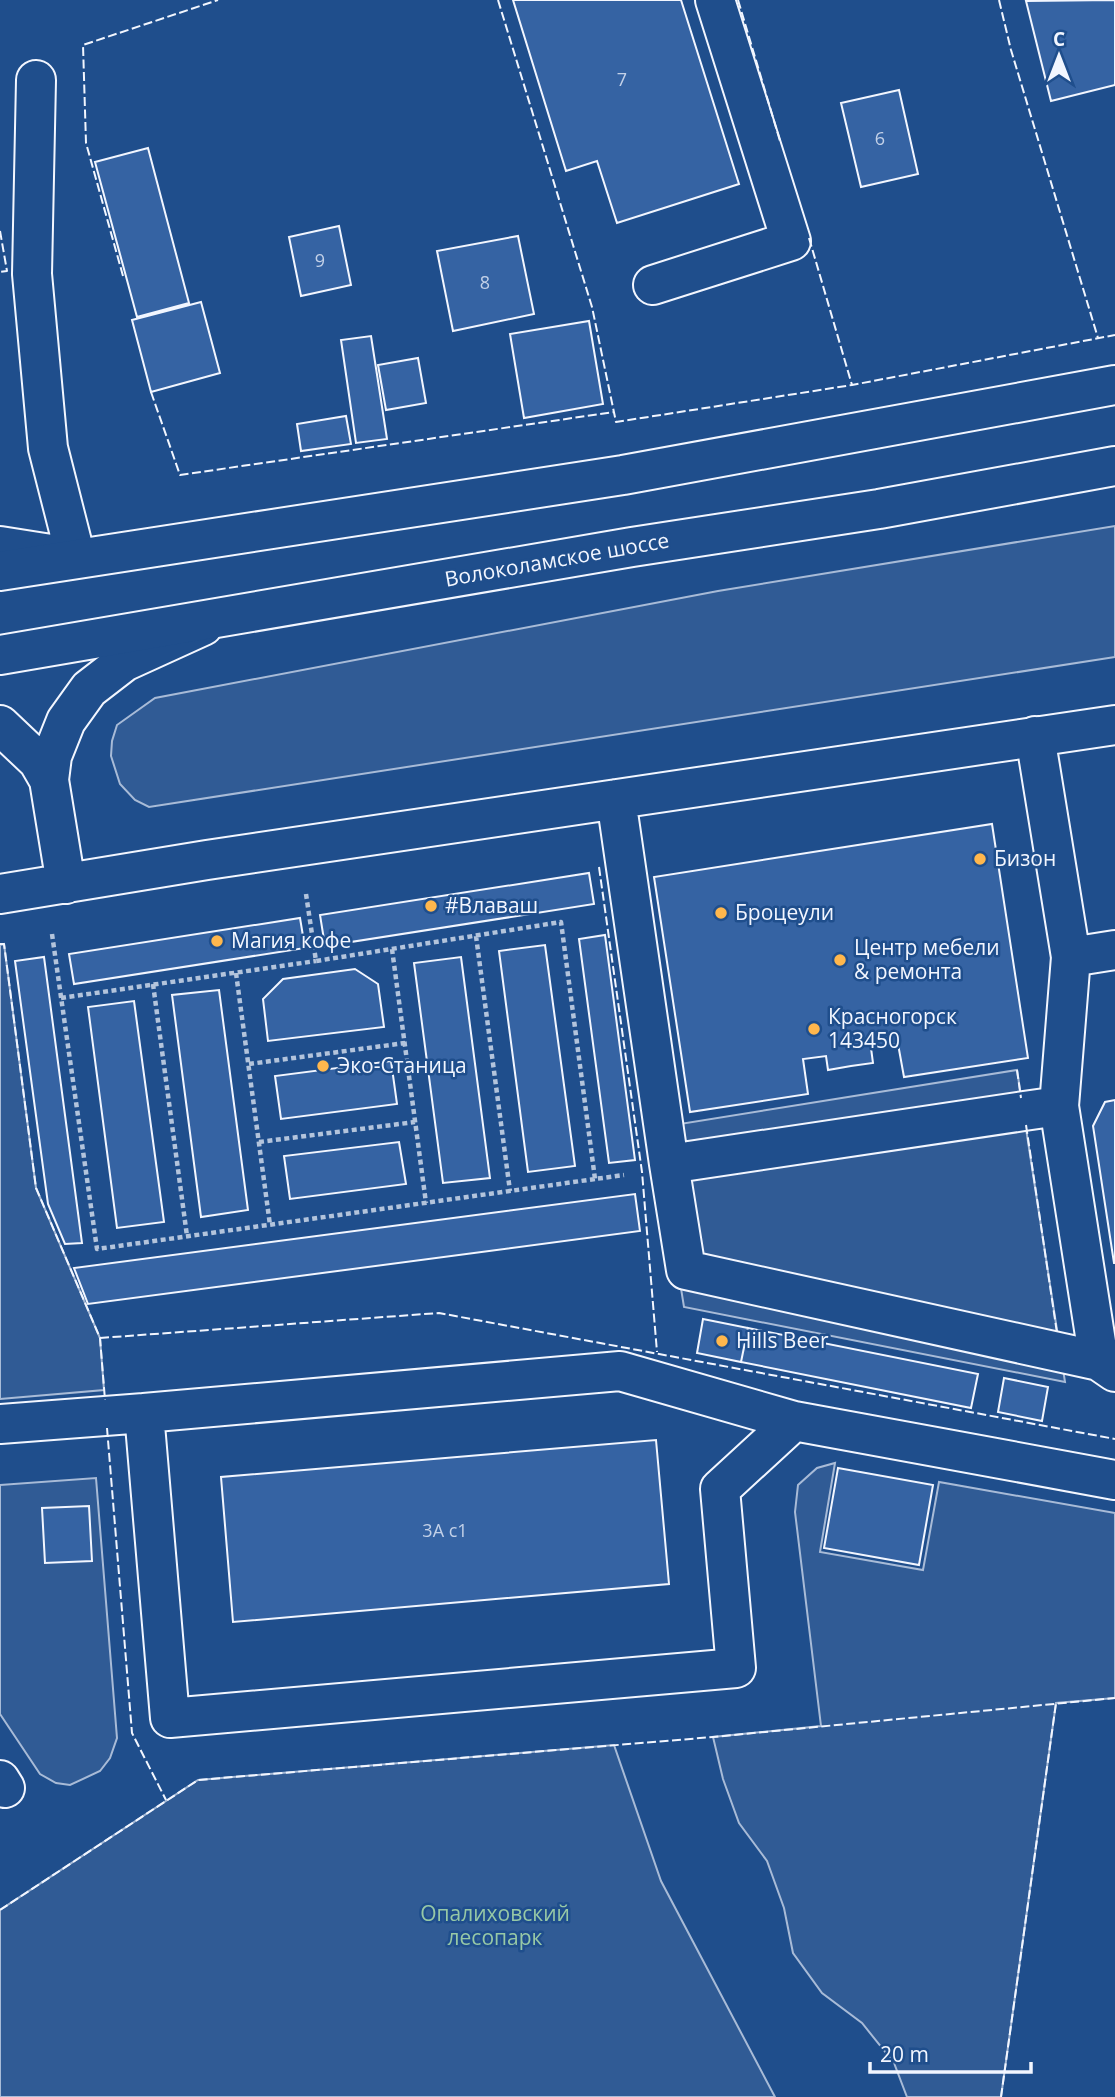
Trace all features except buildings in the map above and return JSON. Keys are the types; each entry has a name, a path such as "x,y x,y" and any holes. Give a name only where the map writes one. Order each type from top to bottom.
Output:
{"main road":[{"path":"653,285 791,241 715,0"},
{"path":"36,80 32,274 48,447 76,558"},
{"path":"0,571 623,474 1115,385"},
{"name":"Волоколамское шоссе","path":"0,655 632,547 879,509 1115,466"},
{"path":"0,546 76,558"},
{"path":"55,885 49,780 52,756 66,721 89,689 124,663 221,618"},
{"path":"0,725 37,761 49,780"},
{"path":"0,894 1115,725"},
{"path":"616,799 686,1270 1107,1367 1059,1106 1071,957 1035,736"},
{"path":"1071,957 1115,950"},
{"path":"669,1166 1059,1106"},
{"path":"0,1424 620,1371 794,1421 1115,1480"},
{"path":"144,1413 170,1717 736,1668 720,1489 794,1421"}],"path":[{"path":"298,847 316,961"},
{"path":"55,885 61,998 97,1249 595,1179 669,1166"},
{"path":"61,998 561,922 595,1179"},
{"path":"476,936 510,1191"},
{"path":"392,948 426,1203"},
{"path":"236,973 270,1225"},
{"path":"153,985 187,1236"},
{"path":"249,1064 405,1043"},
{"path":"259,1142 415,1122"}],"shaded area":[{"path":"1115,526 1115,657 149,807 135,800 120,784 111,756 117,725 155,698 718,591"},
{"path":"4,944 36,1188 100,1338 104,1390 0,1399 0,945"},
{"path":"1017,1070 1065,1382 684,1307 655,1128"},
{"path":"835,1463 820,1552 923,1570 939,1482 1115,1513 1115,1698 1056,1703 1001,2097 907,2097 894,2063 862,2023 822,1993 793,1953 784,1908 767,1861 739,1823 723,1779 713,1737 821,1726 795,1512 798,1485 817,1468"},
{"path":"96,1478 117,1738 110,1758 100,1771 70,1785 56,1783 40,1774 0,1714 0,1485"},
{"name":"Опалиховский лесопарк","path":"614,1745 661,1881 775,2097 0,2097 0,1910 198,1780"}],"fence":[{"path":"123,276 86,143 83,45 218,0"},
{"path":"498,0 592,307 616,422 852,385 1115,335"},
{"path":"738,0 780,141"},
{"path":"999,0 1011,50 1098,338"},
{"path":"0,231 7,271 0,272"},
{"path":"809,238 852,385"},
{"path":"151,392 180,475 614,412"},
{"path":"599,867 642,1172 657,1352"},
{"path":"0,944 4,944 36,1188 100,1338 105,1400"},
{"path":"1017,1070 1021,1098"},
{"path":"1026,1125 1057,1333"},
{"path":"100,1338 439,1313 1115,1439"},
{"path":"107,1428 132,1733 166,1800"},
{"path":"0,1910 198,1780 713,1737 1115,1698"},
{"path":"1001,2097 1056,1703"}],"place":[{"name":"Бизон","path":"980,859"},
{"name":"#Влаваш","path":"431,906"},
{"name":"Броцеули","path":"721,913"},
{"name":"Магия кофе","path":"217,941"},
{"name":"Центр мебели & ремонта","path":"840,960"},
{"name":"Красногорск 143450","path":"814,1029"},
{"name":"Эко-Станица","path":"323,1066"},
{"name":"Hills Beer","path":"722,1341"}]}
